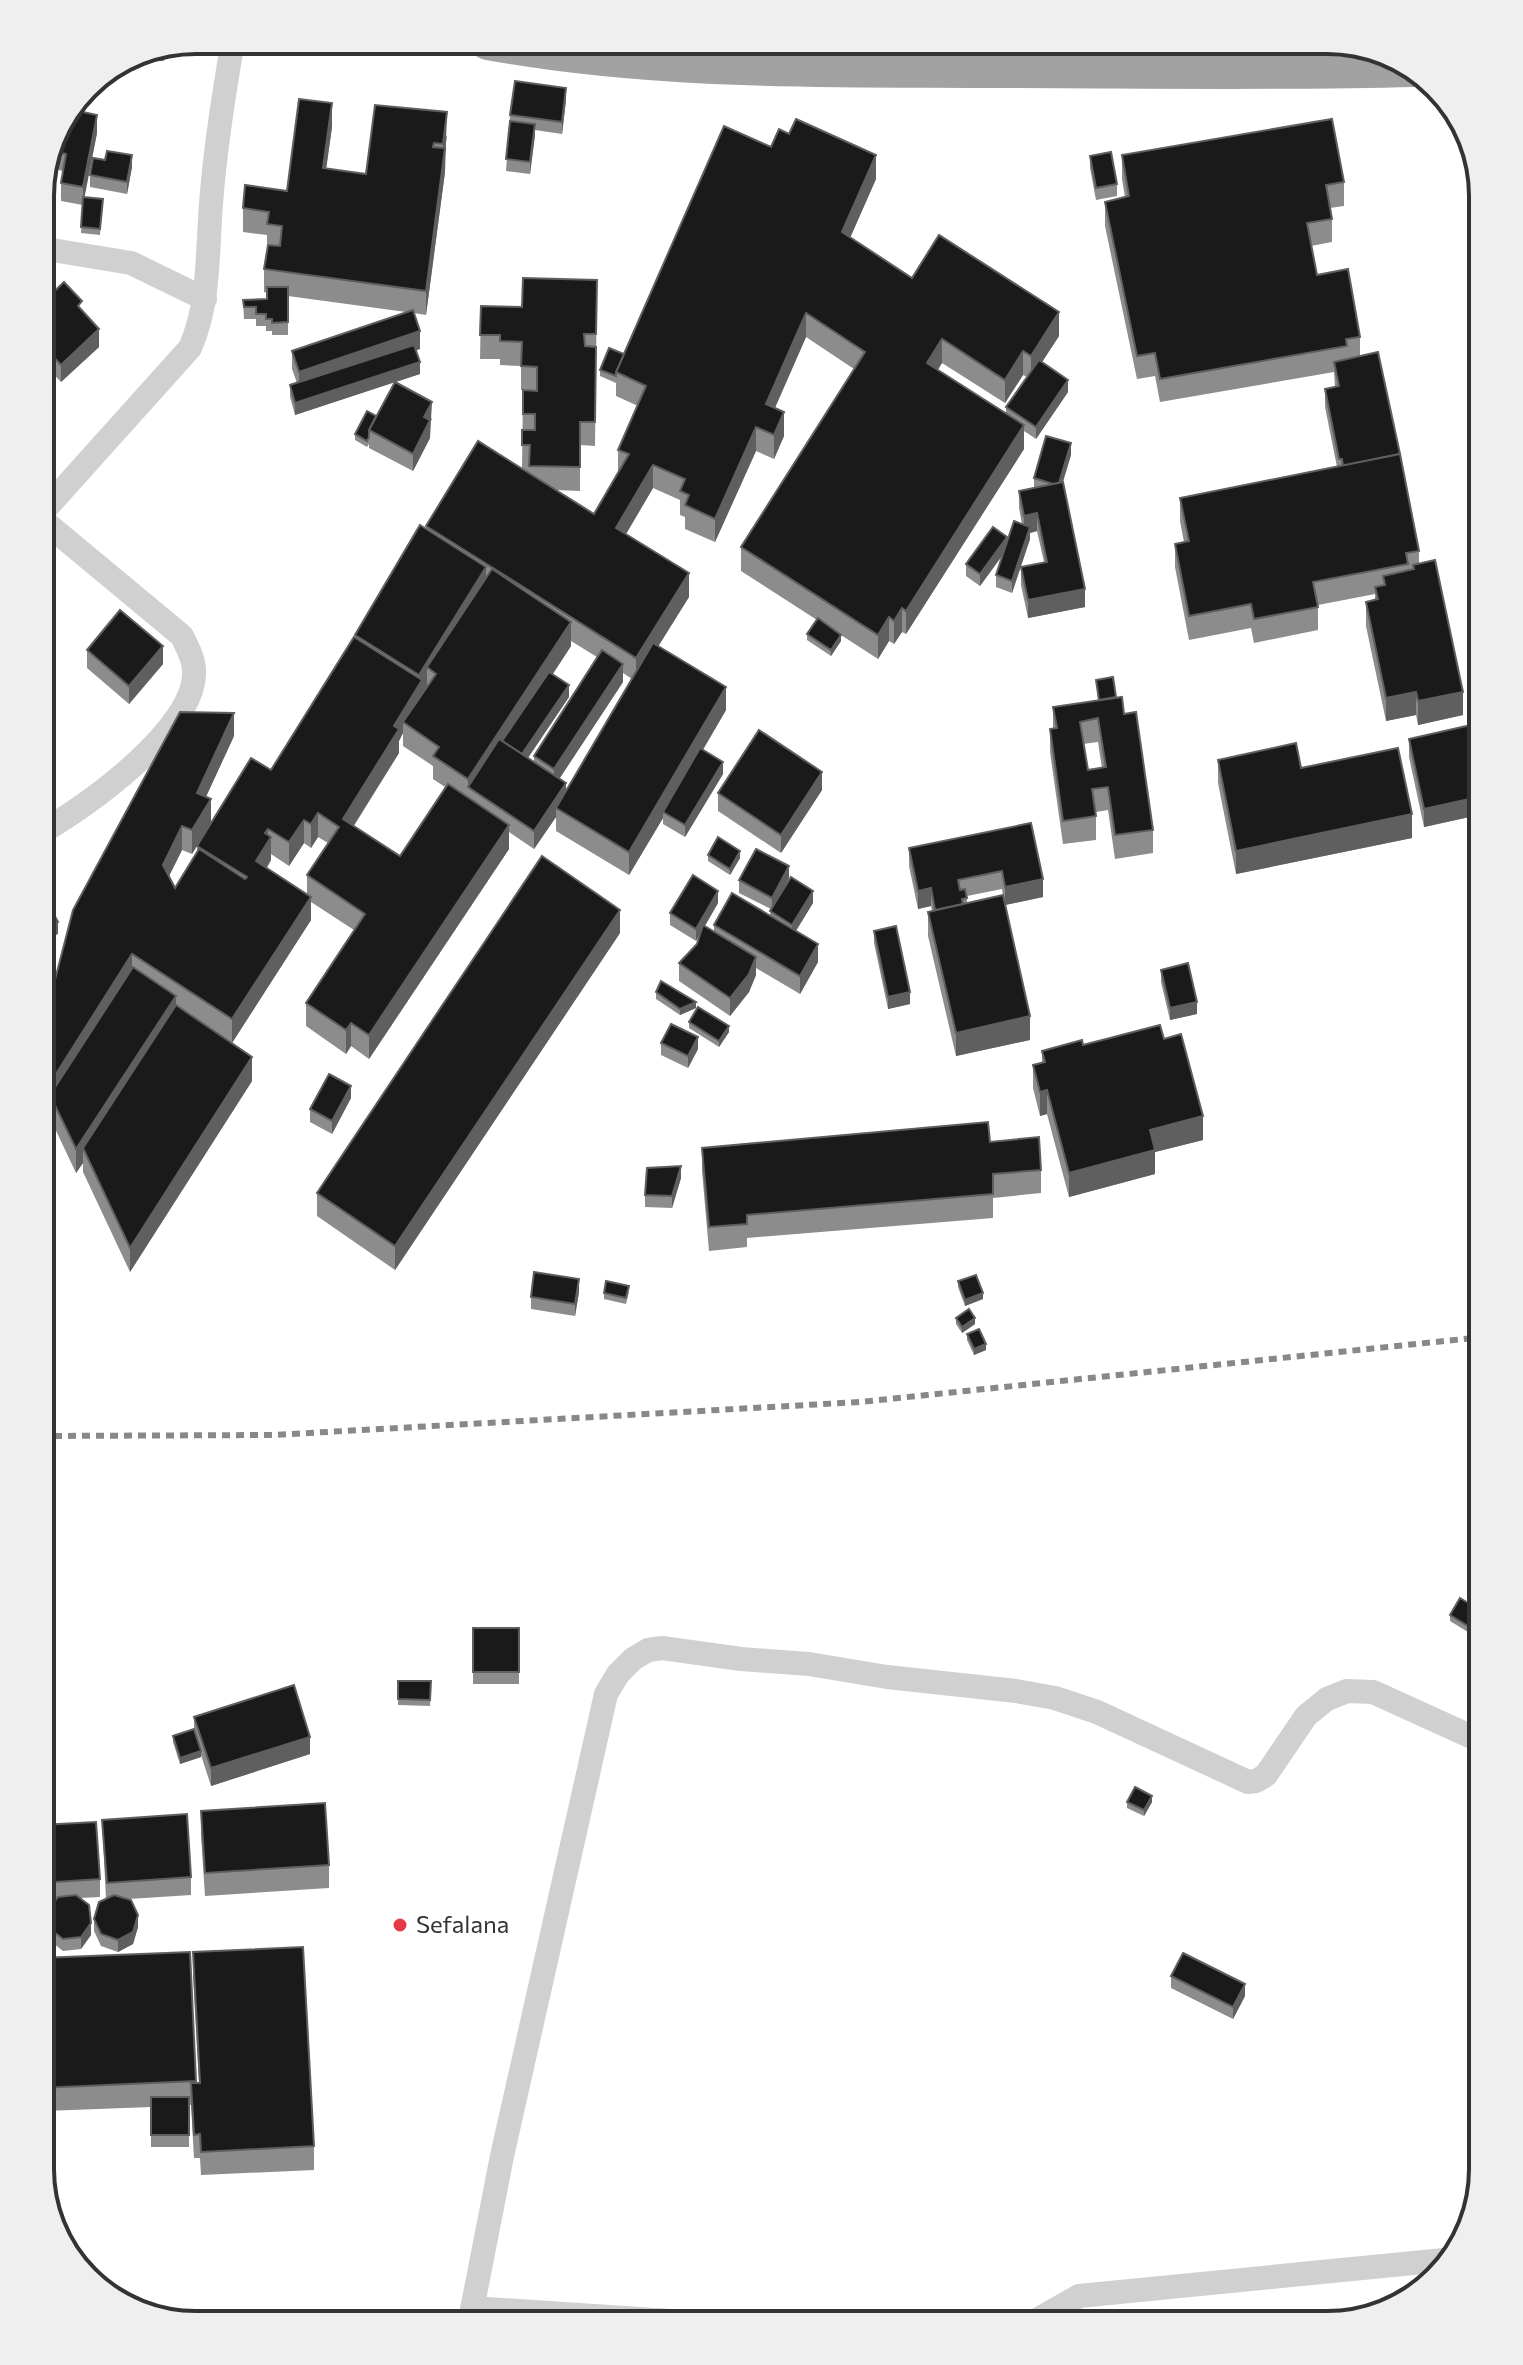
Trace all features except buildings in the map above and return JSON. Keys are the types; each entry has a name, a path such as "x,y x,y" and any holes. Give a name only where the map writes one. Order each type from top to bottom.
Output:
{"highway":[{"path":"578,54 774,67 1251,55 1381,65"}],"street":[{"path":"54,501 190,348 202,317 205,299 213,181 230,54"},
{"path":"54,250 131,263 205,299"},
{"path":"54,529 182,636 195,673 190,693 177,718 153,747 102,792 54,825"},
{"path":"471,2311 536,2001 606,1694 618,1674 648,1650 662,1648 809,1664 1055,1698 1097,1712 1248,1782 1266,1775 1317,1705 1347,1691 1373,1692 1469,1736"},
{"path":"1053,2311 1079,2296 1436,2261"}],"railway":[{"path":"54,1436 273,1435 860,1402 1469,1338"}],"place":[{"name":"Sefalana","path":"400,1925"}]}
